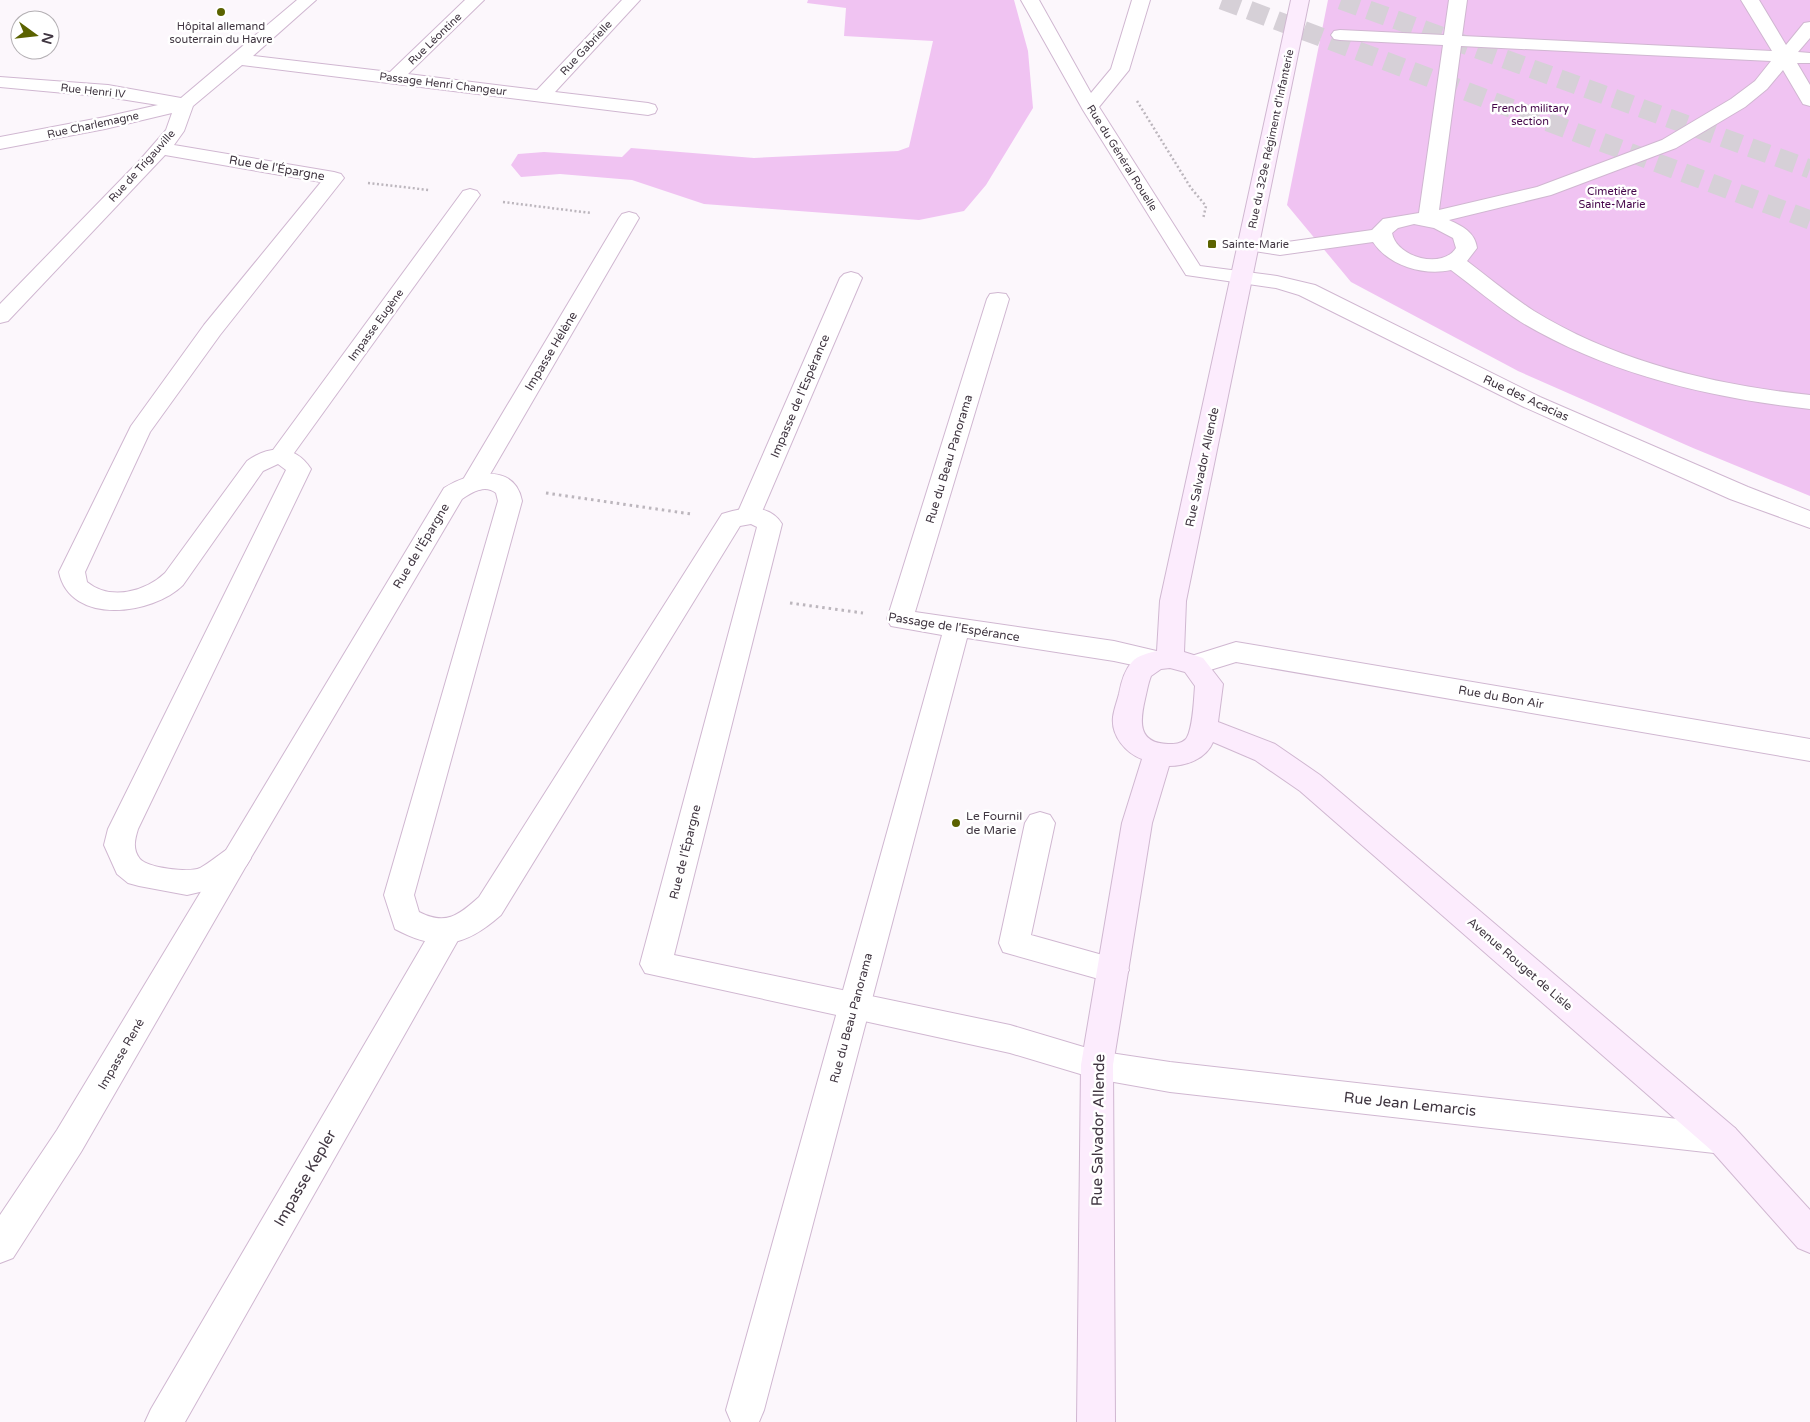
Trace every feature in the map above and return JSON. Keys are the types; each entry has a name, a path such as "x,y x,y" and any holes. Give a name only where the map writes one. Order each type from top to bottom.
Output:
{"street":[{"name":"Rue de Trigauville","path":"0,316 175,131 185,104 307,0"},
{"name":"Rue Léontine","path":"394,78 476,0"},
{"name":"Rue Gabrielle","path":"541,96 631,0"},
{"name":"Rue du Général Rouelle","path":"1030,0 1090,106 1194,271 1242,278"},
{"path":"1090,106 1120,70 1141,0"},
{"name":"Rue du 329e Régiment d'Infanterie","path":"1242,278 1300,0"},
{"path":"1428,219 1458,0"},
{"path":"1750,0 1810,100"},
{"path":"1428,219 1452,228 1461,235 1465,242 1465,250 1461,256 1453,261 1440,264 1412,262 1389,251 1382,243 1381,235 1384,228 1402,219 1428,219 1544,191 1669,144 1738,102 1761,85 1810,26"},
{"path":"1340,35 1810,58"},
{"name":"Passage Henri Changeur","path":"237,59 648,109"},
{"name":"Rue Henri IV","path":"0,82 108,92 185,104"},
{"name":"Rue Charlemagne","path":"0,143 105,123 185,104"},
{"name":"Rue de l'Épargne","path":"160,148 334,178 212,330 139,431 72,572 75,586 84,594 101,599 121,601 149,596 162,590 174,579 255,466 267,457 281,455 293,461 300,469 123,829 119,845 128,866 139,874 187,883 206,879 236,858 453,494 462,487 473,483"},
{"name":"Impasse Eugène","path":"281,455 469,197"},
{"name":"Impasse Hélène","path":"473,483 629,218"},
{"path":"1248,245 1280,249 1381,235"},
{"path":"1453,261 1540,324 1612,359 1701,384 1780,400 1810,402"},
{"name":"Impasse de l'Espérance","path":"740,517 851,278"},
{"name":"Rue des Acacias","path":"1242,278 1277,282 1308,290 1532,402 1740,493 1810,520"},
{"name":"Rue Salvador Allende","path":"1173,661 1174,601 1242,278"},
{"name":"Rue du Beau Panorama","path":"900,619 998,299"},
{"path":"473,483 485,482 504,486 508,490 510,501 399,895 406,920 421,929 446,933 467,926 490,906 740,517"},
{"name":"Rue de l'Épargne","path":"740,517 762,518 770,524 656,964 1010,1039 1097,1065"},
{"name":"Passage de l'Espérance","path":"900,619 1173,661"},
{"name":"Rue du Beau Panorama","path":"745,1410 957,627"},
{"name":"Rue du Bon Air","path":"1173,661 1236,652 1810,750"},
{"path":"1173,661 1209,684 1204,727 1198,746 1172,756 1158,754 1136,743 1129,732 1127,723 1138,672 1146,664 1173,661"},
{"name":"Avenue Rouget de Lisle","path":"1204,727 1265,752 1310,783 1722,1139 1810,1236"},
{"name":"Rue Salvador Allende","path":"1096,1422 1097,1065 1137,823 1158,754"},
{"path":"1040,823 1014,943 1113,970"},
{"name":"Impasse René","path":"0,1246 69,1141 236,858"},
{"name":"Impasse Kepler","path":"164,1422 446,933"},
{"name":"Rue Jean Lemarcis","path":"1097,1065 1170,1077 1722,1139"}],"path":[{"path":"1110,82 1129,89 1200,200"},
{"path":"333,179 629,218"},
{"path":"504,486 740,517"},
{"name":"Passage de l'Espérance","path":"751,597 900,619"}],"green space":[{"path":"808,0 1014,0 1028,51 1033,108 986,185 964,211 919,220 704,204 632,180 560,174 521,177 511,165 518,154 544,152 622,157 631,148 754,158 898,151 909,147 933,41 844,36 846,8 807,3"},
{"name":"Cimetière Sainte-Marie","path":"1328,0 1810,0 1810,496 1693,448 1518,371 1351,282 1287,205"}],"tunnel":[{"path":"1222,0 1810,220"},
{"path":"1341,0 1810,169"}],"place":[{"name":"Hôpital allemand souterrain du Havre","path":"221,12"},
{"name":"Sainte-Marie","path":"1212,244"},
{"name":"Le Fournil de Marie","path":"956,823"}],"park label":[{"name":"French military section","path":"1530,114"}]}
